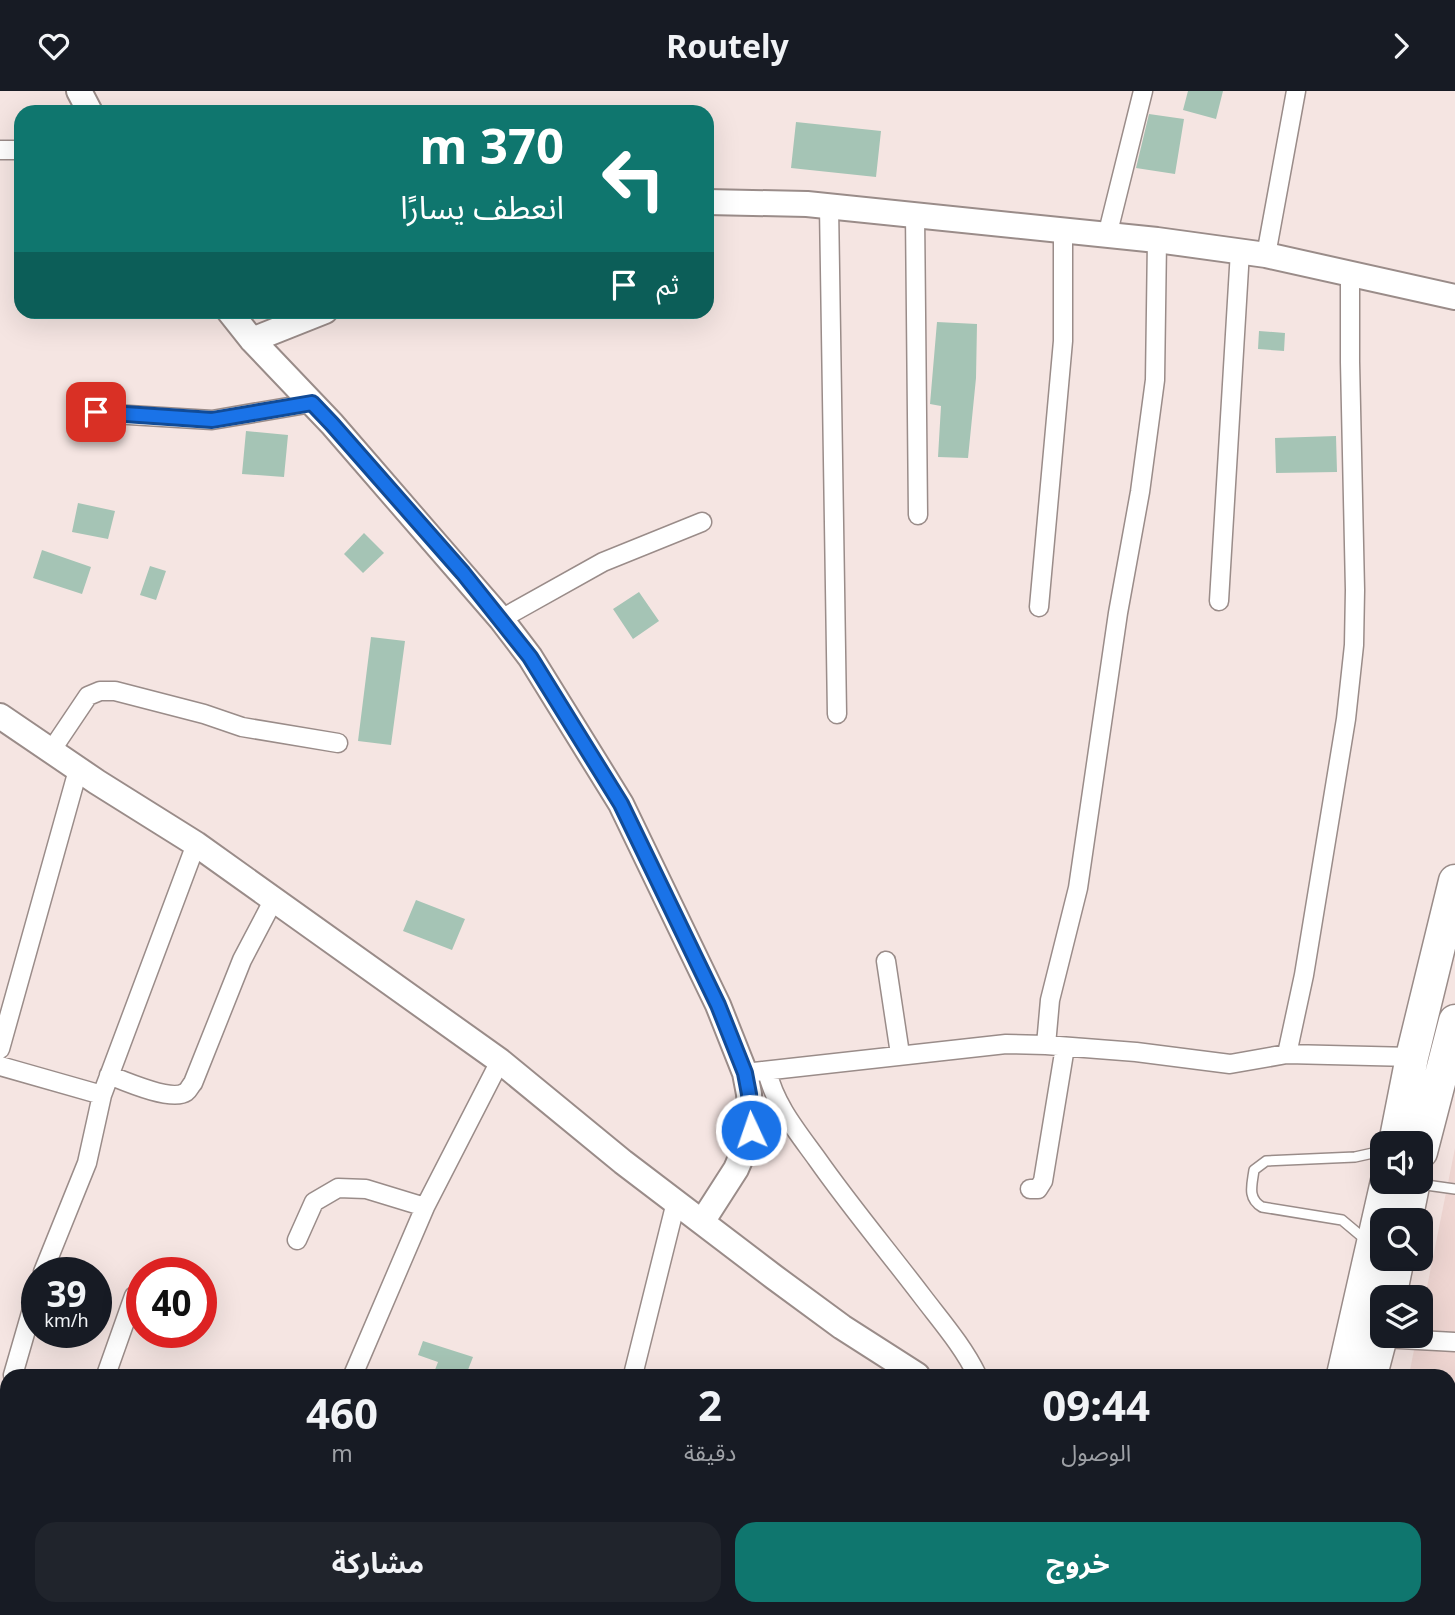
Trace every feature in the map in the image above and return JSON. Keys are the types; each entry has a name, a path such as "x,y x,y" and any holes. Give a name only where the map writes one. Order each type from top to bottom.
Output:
{"highway":[{"path":"1397,1131 1412,1057 1455,881"},
{"path":"1427,1131 1454,1031"},
{"path":"1345,1369 1379,1271"},
{"path":"1373,1369 1379,1348"}],"street":[{"path":"1107,236 1143,91"},
{"path":"1266,255 1296,91"},
{"path":"714,202 755,201 915,213 1063,232 1157,240 1266,255 1455,297"},
{"path":"829,206 837,714"},
{"path":"915,213 918,515"},
{"path":"1039,607 1062,353 1063,232"},
{"path":"1046,1045 1050,1000 1078,888 1118,614 1140,492 1155,380 1157,240"},
{"path":"1219,601 1240,251"},
{"path":"1287,1054 1304,975 1346,719 1354,645 1350,273"},
{"path":"236,319 463,573 530,657 621,804 718,1005 756,1072 846,1200 948,1330 974,1369"},
{"path":"252,339 304,319"},
{"path":"96,412 212,420 312,403"},
{"path":"501,619 603,562 702,521"},
{"path":"51,751 88,697 100,691 115,691 204,714 242,727 338,743"},
{"path":"0,716 197,844 500,1061 623,1162 702,1222 842,1327 908,1369"},
{"path":"0,1049 78,769"},
{"path":"49,1257 87,1163 102,1095 197,844"},
{"path":"110,1075 138,1086 175,1095 185,1093 192,1083 242,960 274,899"},
{"path":"886,961 900,1054"},
{"path":"756,1072 1006,1044 1136,1052 1230,1064 1287,1054 1412,1057"},
{"path":"1030,1189 1038,1189 1043,1181 1065,1047"},
{"path":"356,1369 425,1207 500,1061"},
{"path":"0,1066 102,1095"},
{"path":"702,1222 736,1169 751,1130 749,1094 756,1072"},
{"path":"298,1240 314,1202 338,1188 366,1189 425,1207"},
{"path":"634,1369 676,1202"},
{"path":"108,1369 126,1319"},
{"path":"1433,1340 1455,1342"},
{"path":"15,1369 21,1347"}],"lane":[{"path":"1370,1154 1355,1157 1266,1161 1254,1170 1251,1196 1254,1202 1262,1207 1342,1220 1370,1241"},
{"path":"1433,1186 1455,1189"}],"shaded area":[{"path":"1455,1148 1455,1369 1410,1369 1414,1348 1433,1348 1433,1285 1427,1285 1430,1271 1433,1271 1433,1257"}],"building":[{"path":"1188,91 1223,91 1216,119 1183,110"},
{"path":"1149,114 1184,119 1175,174 1136,168"},
{"path":"796,122 881,131 876,177 791,168"},
{"path":"937,322 977,324 976,378 968,458 938,457 941,406 930,404"},
{"path":"1259,331 1285,333 1284,351 1258,349"},
{"path":"246,431 288,435 284,477 242,474"},
{"path":"1336,436 1337,472 1276,473 1275,438"},
{"path":"78,503 115,511 108,539 72,532"},
{"path":"364,533 384,553 363,573 344,554"},
{"path":"42,550 91,567 82,594 33,578"},
{"path":"150,566 166,571 156,600 140,595"},
{"path":"639,592 659,621 633,639 613,609"},
{"path":"371,637 405,641 391,745 358,741"},
{"path":"416,900 465,919 452,950 403,931"},
{"path":"423,1341 473,1357 468,1369 435,1369 438,1362 418,1355"}],"route":[{"path":"96,412 212,420 312,403 332,424 463,573 530,657 621,804 718,1005 745,1073 751,1130"}]}
